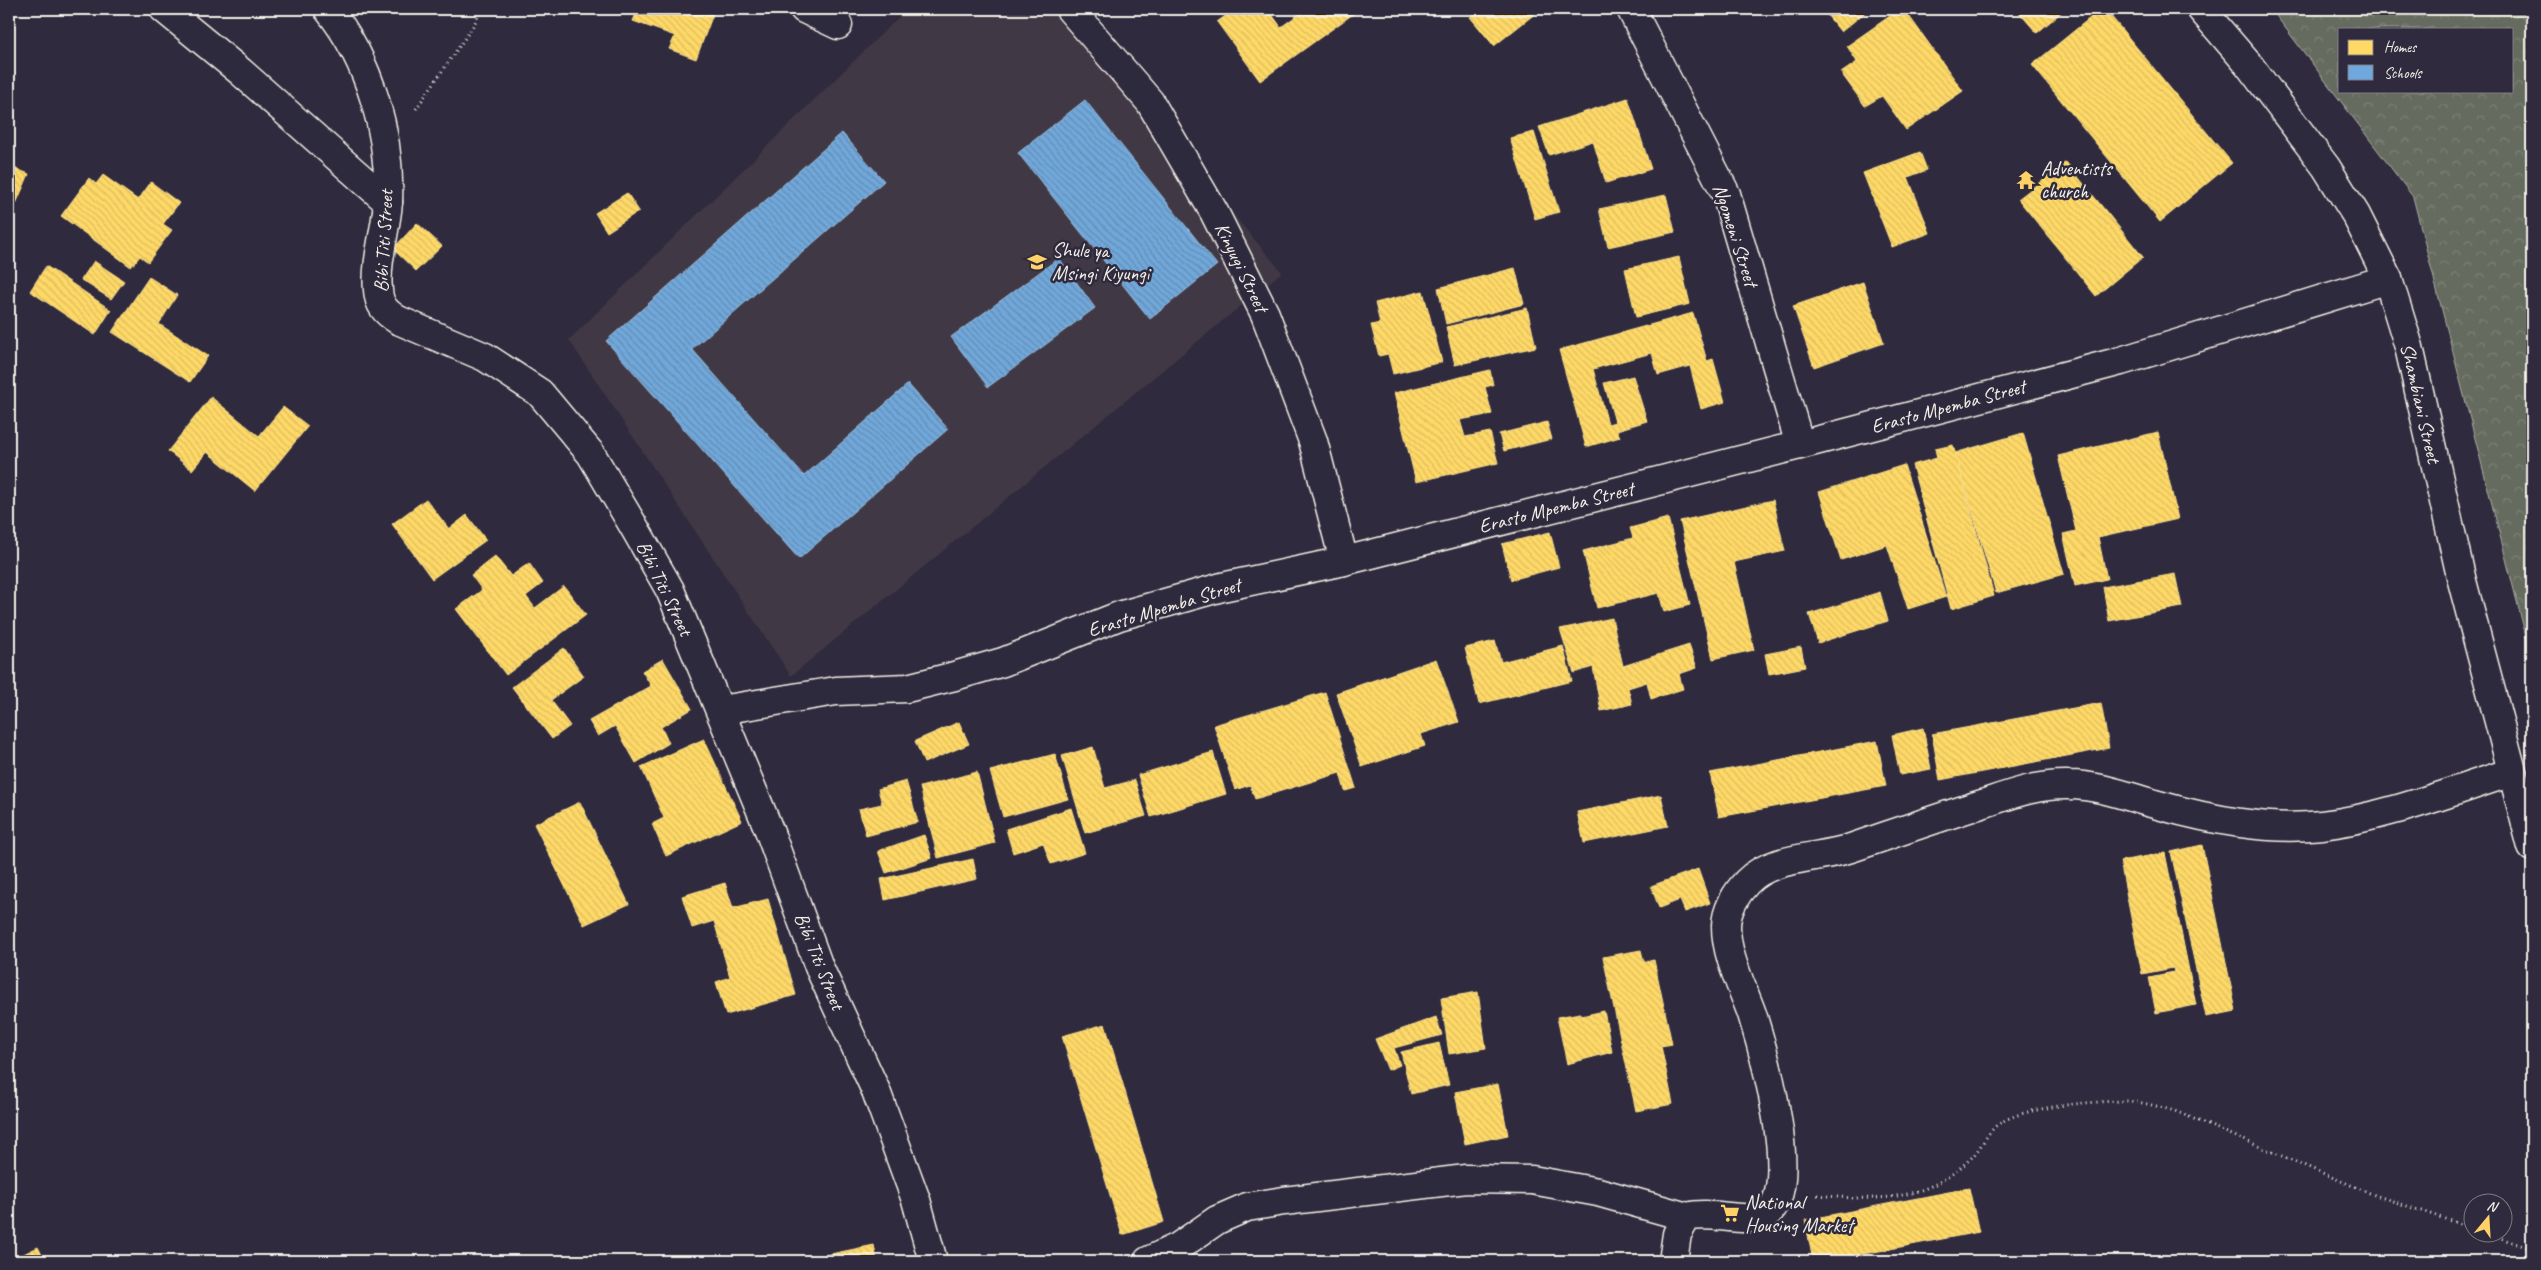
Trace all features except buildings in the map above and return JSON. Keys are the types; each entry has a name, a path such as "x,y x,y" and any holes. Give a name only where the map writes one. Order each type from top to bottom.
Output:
{"street":[{"path":"164,9 248,78 388,202"},
{"name":"Bibi Titi Street","path":"328,9 346,31 376,100 385,152 388,202 378,288 381,305 387,313 398,320 485,357 540,393 591,454 670,590 769,830 820,967 876,1091 916,1200 933,1261"},
{"path":"804,9 838,25"},
{"name":"Kinyugi Street","path":"1070,9 1150,102 1214,212 1265,314 1313,441 1344,560"},
{"name":"Ngomeni Street","path":"1631,9 1726,194 1800,445"},
{"name":"Shambiani Street","path":"2201,9 2249,65 2326,167 2356,215 2388,279 2409,347 2462,581 2532,847"},
{"name":"Erasto Mpemba Street","path":"721,710 836,691 907,688 1003,662 1129,614 1222,587 1344,560 1800,445 2121,361 2388,279"},
{"path":"1148,1261 1178,1247 1217,1220 1247,1207 1284,1200 1466,1179 1532,1180 1598,1192 1687,1217 1702,1213 1753,1219 1768,1213 1776,1204 1781,1191 1783,1169 1768,1071 1752,1016 1732,960 1726,924 1733,900 1748,881 1766,870 1846,850 2033,788 2070,784 2110,790 2226,822 2267,826 2313,825 2378,814 2512,772"},
{"path":"1673,1261 1677,1234 1687,1217"}],"path":[{"path":"385,152 444,71 482,9"},
{"path":"1781,1191 1863,1198 1898,1197 1923,1191 1948,1179 1970,1160 1993,1129 2008,1119 2024,1114 2081,1104 2128,1101 2152,1104 2175,1111 2372,1194 2464,1226"},
{"path":"2512,1242 2532,1249"}],"shaded area":[{"path":"907,9 1058,9 1282,272 791,676 569,340"}],"green space":[{"path":"2271,9 2532,9 2532,660 2413,197"}],"place":[{"name":"Adventists church","path":"2026,180"},
{"name":"Shule ya Msingi Kiyungi","path":"1037,262"},
{"name":"National Housing Market","path":"1730,1213"}]}
